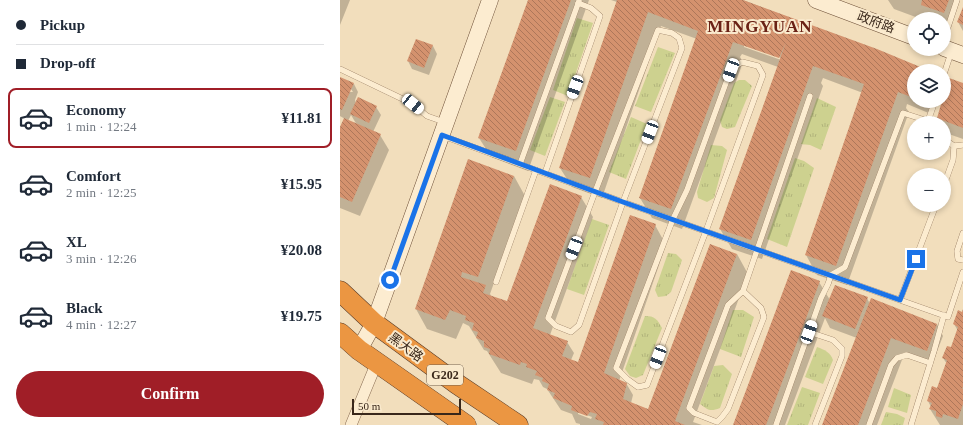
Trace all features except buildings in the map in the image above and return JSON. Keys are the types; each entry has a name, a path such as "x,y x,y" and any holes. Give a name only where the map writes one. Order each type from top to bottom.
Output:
{"highway":[{"name":"G202","path":"340,291 374,323"},
{"name":"黑大路","path":"374,323 457,384 518,425"},
{"name":"G202","path":"340,333 359,350 466,425"}],"street":[{"path":"359,350 374,323 490,0"},
{"name":"政府路","path":"816,0 907,33"},
{"path":"351,425 377,362"}],"lane":[{"path":"951,48 957,0"},
{"path":"520,164 578,1 591,8 600,16 545,173"},
{"path":"658,30 672,33 679,38 682,48 623,202 580,325 570,332 556,326 548,318 595,192 658,30"},
{"path":"742,62 758,66 763,75 706,231 648,385 638,387 616,368 673,219 687,190 731,70 742,62"},
{"path":"340,69 413,104 444,129 520,164 757,250 944,315 948,316 963,272"},
{"path":"743,291 761,308 764,317 728,409 717,422 694,413 689,408 728,305 743,291 810,96"},
{"path":"776,425 822,298 832,276 845,267 903,113 912,116"},
{"path":"951,144 954,146 963,145"},
{"path":"951,168 954,160 954,146"},
{"path":"496,282 536,170"},
{"path":"900,300 933,212"},
{"path":"963,233 957,251 958,259 963,260"},
{"path":"911,425 944,315"},
{"path":"809,332 834,340 842,349 842,356 815,425"},
{"path":"869,425 890,365 897,358 907,355 930,363"}],"green space":[{"path":"577,18 593,23 568,96 553,90"},
{"path":"658,47 675,53 651,112 635,106"},
{"path":"739,80 745,80 752,86 735,127 727,129 722,127 720,120 734,83"},
{"path":"550,97 565,102 545,156 530,150"},
{"path":"817,98 836,107 821,150 810,145 801,144"},
{"path":"631,117 647,124 626,179 609,172"},
{"path":"711,145 722,146 727,150 714,198 707,202 698,198 697,192"},
{"path":"795,158 804,161 814,168 787,247 767,239"},
{"path":"592,219 609,225 584,295 567,289"},
{"path":"668,253 676,254 682,260 671,292 666,296 658,297 655,290"},
{"path":"733,310 743,310 754,317 741,357 720,349"},
{"path":"645,316 655,319 659,322 662,328 643,375 636,378 630,376 625,369"},
{"path":"817,347 827,352 833,360 823,384 805,377"},
{"path":"723,365 732,374 720,408 709,410 700,404 714,366"},
{"path":"802,387 820,393 808,425 787,425"},
{"path":"894,388 911,395 907,413 888,407"},
{"path":"886,412 897,414 905,418 903,425 881,425"}],"district":[{"name":"MINGYUAN","path":"760,26"}],"route":[{"path":"390,280 442,135 623,202 900,300 916,259"}]}
